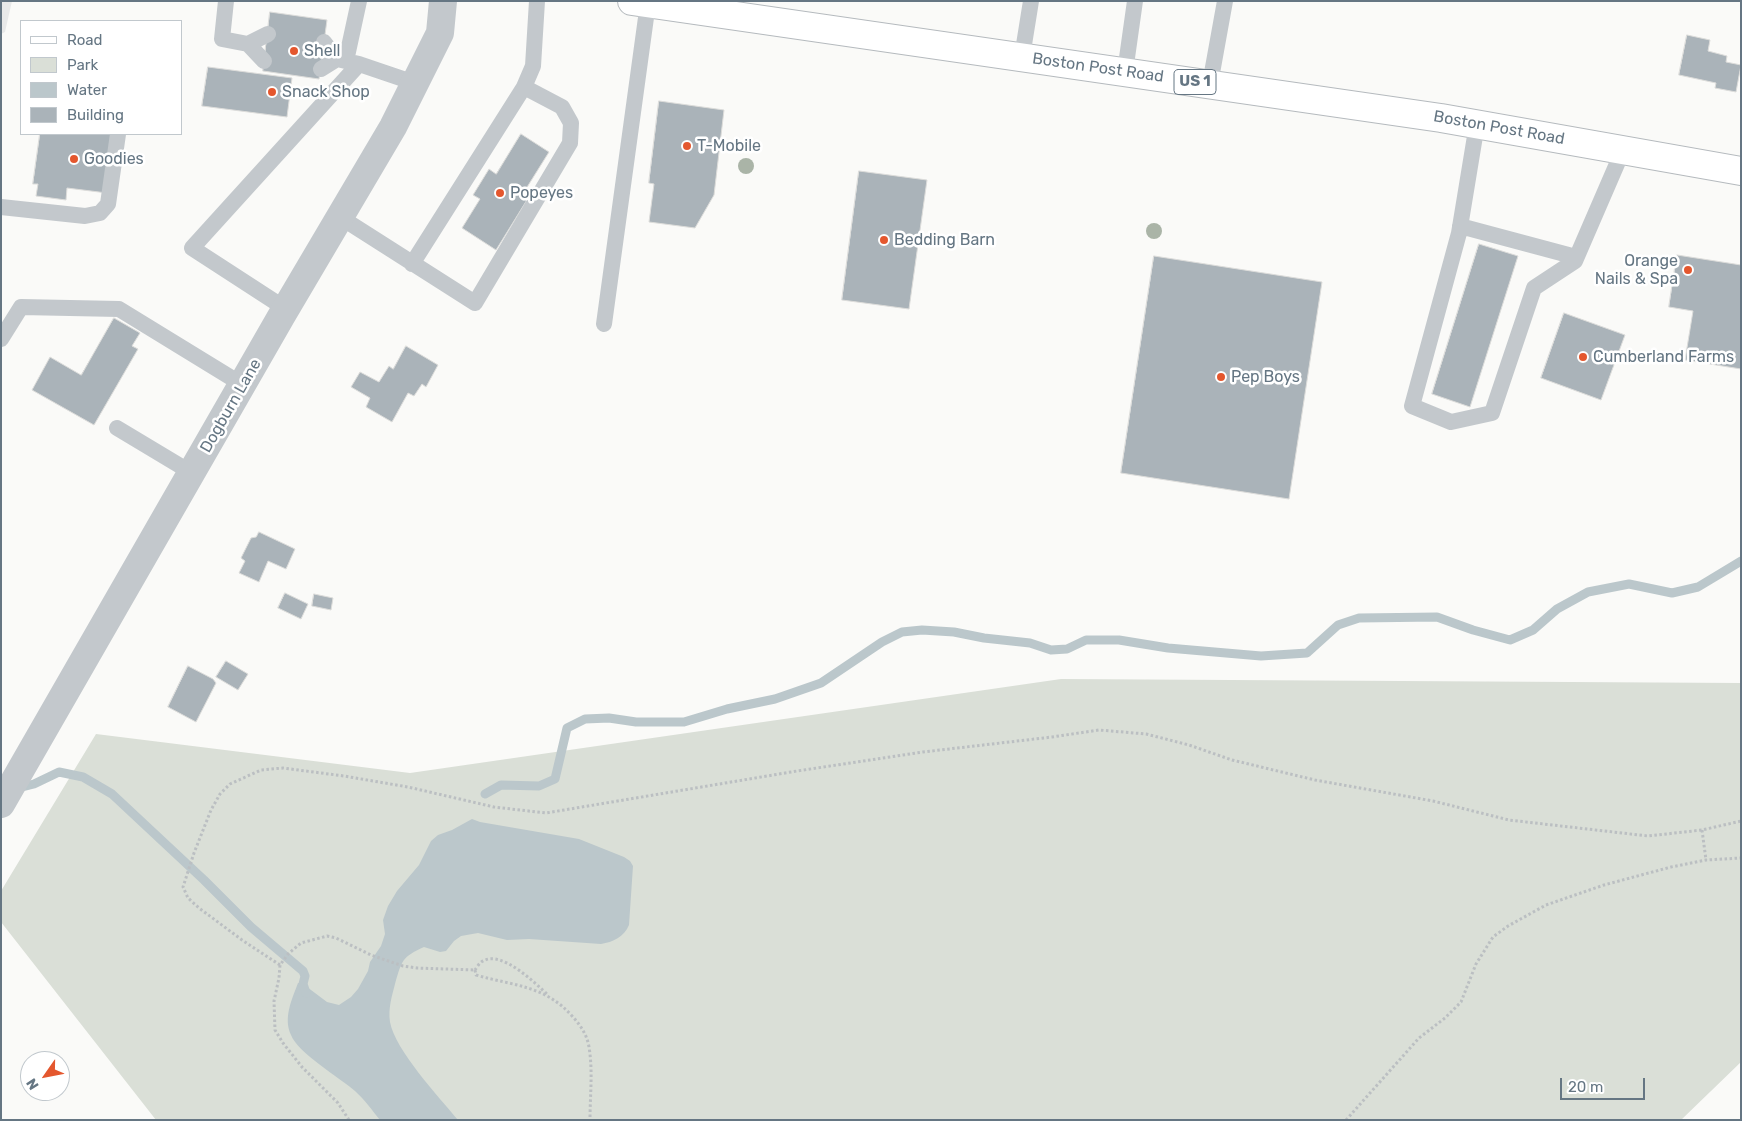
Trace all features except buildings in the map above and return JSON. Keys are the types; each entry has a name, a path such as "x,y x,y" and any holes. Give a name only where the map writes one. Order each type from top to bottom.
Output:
{"main road":[{"name":"Boston Post Road","path":"640,2 1477,124 1741,171"}],"street":[{"name":"Dogburn Lane","path":"1,804 286,308 393,127 440,33 443,1"}],"lane":[{"path":"226,1 222,39 248,44 264,60"},
{"path":"286,308 192,248 347,61 359,1"},
{"path":"412,264 524,87 534,66 537,1"},
{"path":"1022,57 1031,1"},
{"path":"1125,72 1135,1"},
{"path":"1210,84 1225,1"},
{"path":"604,324 640,2"},
{"path":"248,44 268,34"},
{"path":"324,42 347,61 415,83"},
{"path":"321,69 347,61"},
{"path":"340,217 475,303 570,143 571,123 562,107 524,87"},
{"path":"1477,124 1460,226 1412,406 1452,422 1492,413 1534,288 1575,261 1623,150"},
{"path":"1,207 85,216 100,213 108,204 118,135"},
{"path":"1460,226 1576,257"},
{"path":"1,339 21,307 119,309 242,385"},
{"path":"117,428 192,472"}],"path":[{"path":"280,965 242,940 188,898 183,887 211,810 220,794 230,784 261,770 282,768 344,776 408,787 494,807 546,813 672,791 923,752 1099,730 1146,734 1189,745 1232,760 1315,780 1434,801 1509,820 1648,836 1702,830 1741,821"},
{"path":"1702,830 1706,860"},
{"path":"1346,1120 1419,1038 1445,1018 1461,1002 1476,964 1493,937 1508,926 1546,905 1604,885 1672,866 1706,860 1741,858"},
{"path":"349,1120 338,1103 302,1067 275,1030 274,1001 280,965 288,954 301,943 327,936 336,938 371,955 403,966 475,970"},
{"path":"475,970 482,961 493,958 507,963 522,972 552,997 583,1028 589,1044 591,1066 590,1120"},
{"path":"475,970 476,975 531,988 552,997"}],"shaded area":[{"path":"1,1 12,1 5,32 1,34"}],"green space":[{"path":"1061,679 1741,683 1741,1062 1681,1120 156,1120 1,922 1,891 96,734 410,773"}],"water":[{"path":"472,819 579,839 630,861 633,866 629,925 618,938 601,944 529,939 507,940 478,933 461,936 446,951 440,952 424,947 407,957 401,964 395,984 390,1007 390,1022 400,1046 409,1059 458,1120 380,1120 355,1091 310,1057 295,1042 288,1022 291,1002 298,983 303,984 327,1002 339,1005 351,997 358,989 368,971 370,962 381,946 385,934 383,920 388,906 397,891 419,865 431,841 438,835"}],"waterway":[{"path":"485,794 501,785 539,786 555,779 567,728 585,719 609,718 636,722 684,722 727,709 775,699 821,683 882,642 902,632 922,630 954,632 984,638 1030,643 1051,650 1067,649 1086,640 1119,640 1168,648 1261,656 1307,653 1338,625 1359,618 1437,617 1473,630 1510,640 1533,630 1557,609 1588,592 1629,584 1672,593 1698,587 1741,561"},
{"path":"22,787 34,784 59,772 83,777 112,794 251,927 303,971 305,976 303,984 306,993"}],"place":[{"name":"Shell","path":"294,51"},
{"name":"Snack Shop","path":"272,92"},
{"name":"T-Mobile","path":"687,146"},
{"name":"Goodies","path":"74,159"},
{"name":"Popeyes","path":"500,193"},
{"name":"Bedding Barn","path":"884,240"},
{"name":"Orange Nails & Spa","path":"1688,270"},
{"name":"Cumberland Farms","path":"1583,357"},
{"name":"Pep Boys","path":"1221,377"}]}
